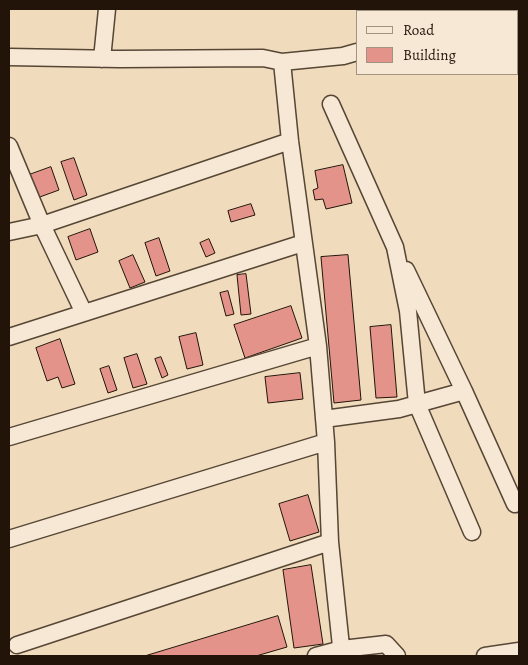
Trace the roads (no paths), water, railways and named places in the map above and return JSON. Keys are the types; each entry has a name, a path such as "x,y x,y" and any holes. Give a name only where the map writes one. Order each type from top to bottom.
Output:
{"street":[{"path":"102,59 107,9"},
{"path":"9,57 102,59 263,58 282,62 342,56 356,52"},
{"path":"282,62 290,141 318,346 326,442 330,542 342,653"},
{"path":"331,104 395,248 464,391 515,504"},
{"path":"9,232 42,225 290,141"},
{"path":"9,146 42,225 84,313"},
{"path":"9,337 303,243"},
{"path":"395,248 408,312 417,404 472,532"},
{"path":"9,437 318,346"},
{"path":"324,419 399,409 464,391"},
{"path":"9,539 326,442"},
{"path":"16,645 330,542"},
{"path":"316,656 386,644 397,656"},
{"path":"485,656 519,651"}]}
